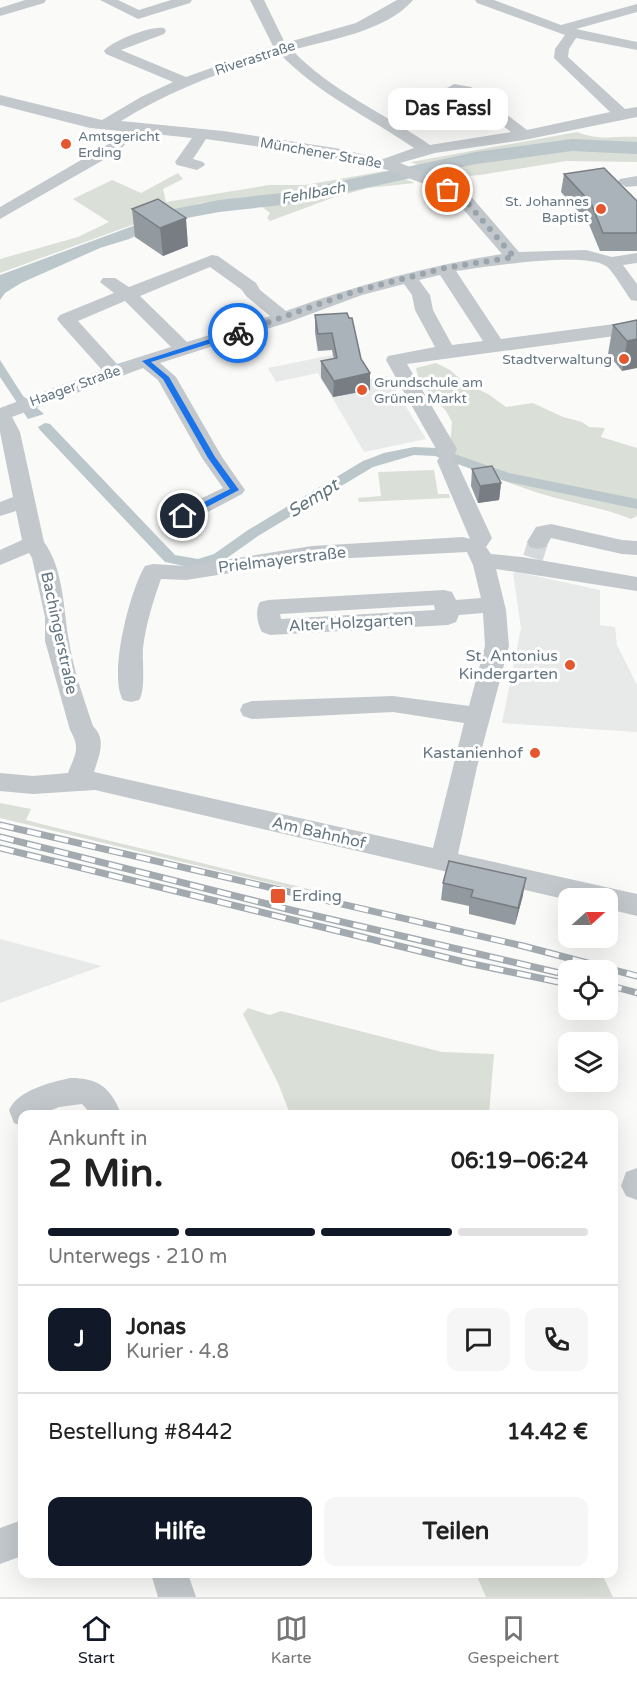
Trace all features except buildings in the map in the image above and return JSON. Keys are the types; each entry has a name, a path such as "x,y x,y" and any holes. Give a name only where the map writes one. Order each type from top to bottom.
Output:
{"street":[{"path":"0,12 39,0"},
{"path":"107,0 138,15 185,0"},
{"path":"257,0 282,48 328,89 426,149"},
{"name":"Riverastraße","path":"106,124 138,103 186,82 282,48 368,24 392,12 406,0"},
{"path":"482,0 600,41 637,46"},
{"path":"567,31 637,8"},
{"path":"159,31 115,47 111,51 186,82"},
{"path":"567,31 561,58 629,113"},
{"path":"454,88 466,90 524,135"},
{"name":"Münchener Straße","path":"0,100 90,123 202,134 324,151 385,164 421,177 463,198 514,257"},
{"path":"385,164 407,154 426,149 524,135 629,113"},
{"path":"0,214 113,148 131,128"},
{"path":"197,165 183,162 202,134"},
{"name":"Haager Straße","path":"5,412 107,376 113,371 283,318 356,291 408,277 445,268 514,257 586,255 612,262"},
{"path":"637,258 618,259 612,262 637,296"},
{"path":"113,371 66,319 212,260 250,287 252,292 283,318"},
{"path":"445,268 495,344"},
{"path":"408,277 421,295 424,310 446,351"},
{"path":"109,282 129,295 185,350"},
{"path":"443,861 477,716 497,646 498,630 479,554 481,538 447,454 395,360 495,344 637,327"},
{"path":"146,361 166,377 212,458 235,490 183,516"},
{"name":"Bachingerstraße","path":"5,412 33,543 43,557 56,617 57,640 77,714 90,746 78,781"},
{"path":"0,509 24,500"},
{"name":"Prielmayerstraße","path":"534,555 544,532 551,531 622,547 637,548"},
{"path":"0,558 33,543"},
{"name":"Prielmayerstraße","path":"131,694 129,671 137,615 153,571 186,573 312,553 463,544 479,554 534,555 613,582 637,584"},
{"name":"Alter Holzgarten","path":"444,597 446,608 448,617 270,627 268,607 444,597"},
{"name":"Alter Holzgarten","path":"446,608 493,605"},
{"path":"252,710 393,704 477,716"},
{"name":"Am Bahnhof","path":"0,782 33,785 78,781 95,782 637,905"},
{"path":"24,1110 70,1090 84,1091 96,1098 105,1110"},
{"path":"0,1546 18,1539"},
{"path":"171,1578 177,1597"}],"shaded area":[{"path":"577,132 600,137 637,137 637,162 566,161 480,175 444,178 411,162"},
{"path":"385,171 415,183 368,188 332,198 270,221 267,218 270,213 257,203 221,208 216,202 201,203 154,217 0,273 0,259 78,237 109,222 73,199 112,180 141,193 178,173 183,179 163,189 166,202 269,185 305,185"},
{"path":"205,204 219,206 216,209 175,218 129,239 100,248 21,283 5,293 0,300 0,275 171,212"},
{"name":"Grundschule am Grünen Markt","path":"315,332 354,346 369,379 387,376 426,439 364,452 318,373 276,382 268,368 332,355 332,350 317,351"},
{"path":"0,360 23,396 44,414 28,419 0,377"},
{"path":"436,363 506,407 533,403 563,417 582,422 589,427 605,428 601,437 637,448 637,516 631,519 550,496 454,461 450,447 452,422 446,411 419,381 416,368"},
{"path":"434,470 438,494 449,494 450,498 359,502 358,498 381,496 378,472"},
{"name":"St. Antonius Kindergarten","path":"513,573 600,590 600,625 615,627 617,645 637,685 637,732 502,723 521,628"},
{"path":"0,803 31,809 26,820 325,893 327,897 0,818"},
{"path":"0,939 102,966 0,1003"},
{"path":"248,1008 270,1015 281,1011 442,1052 494,1054 489,1110 288,1110 278,1083 243,1014"},
{"path":"478,1578 604,1578 613,1597 486,1597"}],"waterway":[{"name":"Fehlbach","path":"176,214 219,206 291,198 476,158 572,145 637,148"},
{"name":"Sempt","path":"45,427 170,559 199,564 219,557 253,533 368,464 389,456 414,451 437,452 505,477 637,504"}],"tunnel":[{"path":"533,558 538,542"}],"railway":[{"path":"0,825 523,946 637,976"},
{"path":"0,837 291,910 558,973"},
{"path":"0,848 468,963 558,982"},
{"path":"618,988 637,993"}],"way so far":[{"path":"238,333 356,291 445,268 514,257 463,198 448,190"}],"place":[{"name":"Amtsgericht Erding","path":"66,144"},
{"name":"Das Fassl","path":"448,190"},
{"name":"St. Johannes Baptist","path":"601,209"},
{"name":"Stadtverwaltung","path":"624,359"},
{"name":"Grundschule am Grünen Markt","path":"362,390"},
{"name":"St. Antonius Kindergarten","path":"570,665"},
{"name":"Kastanienhof","path":"535,753"},
{"name":"Erding","path":"278,896"}],"route":[{"path":"183,516 235,490 212,458 166,377 159,369 150,366 146,361 238,333"}]}
